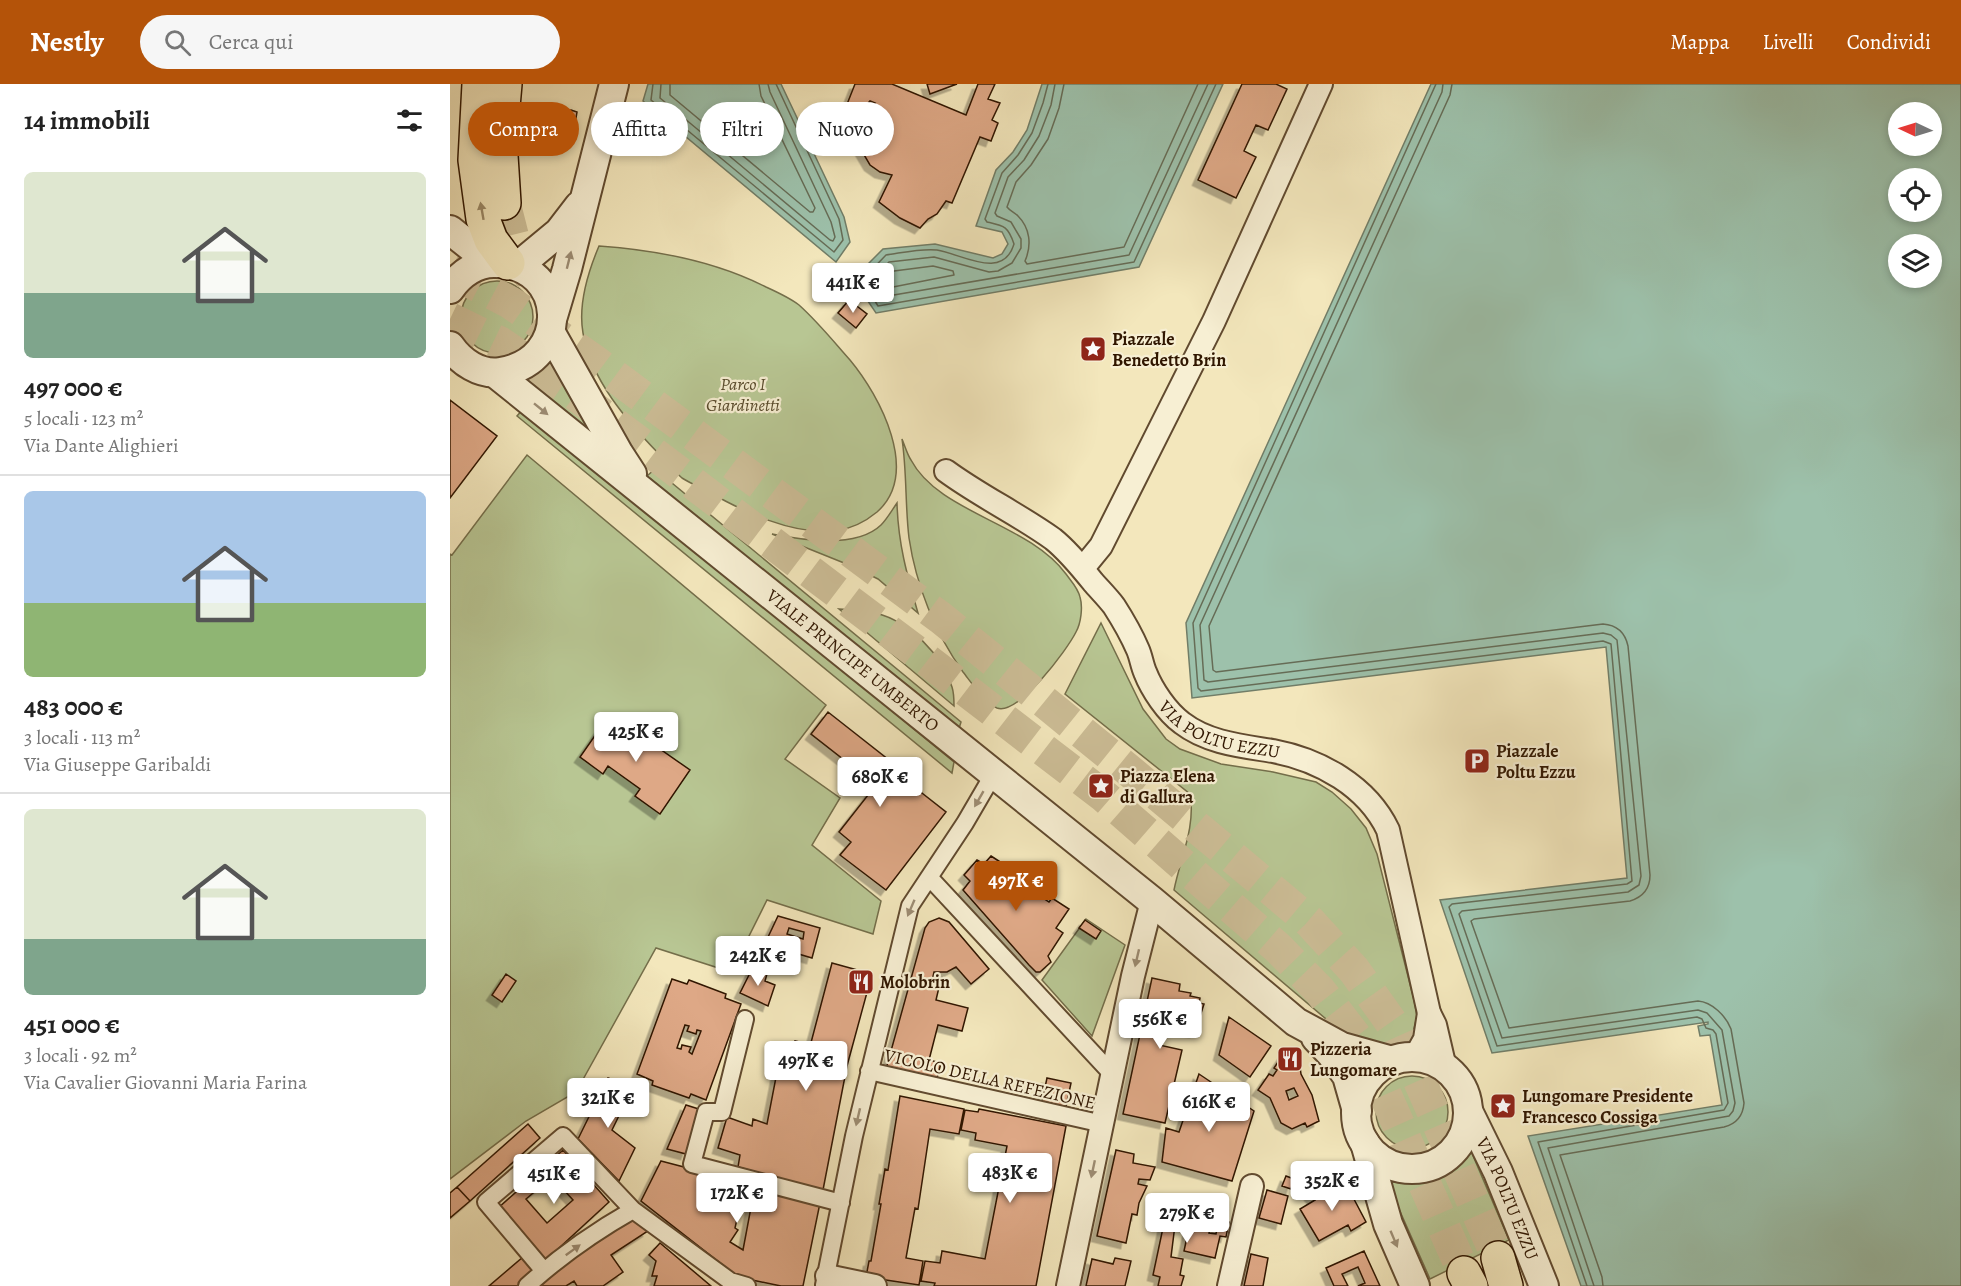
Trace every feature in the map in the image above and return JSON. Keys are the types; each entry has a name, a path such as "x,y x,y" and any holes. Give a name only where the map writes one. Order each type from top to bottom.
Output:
{"main road":[{"path":"479,84 475,160 483,219 491,240 505,264"},
{"path":"504,203 500,140 505,84"}],"street":[{"path":"450,347 463,361 478,369 495,373 513,370 530,363 542,350 552,325 614,84"},
{"path":"1083,568 1101,546 1214,321 1321,84"},
{"path":"450,289 459,277 474,267 505,264 559,232 584,199"},
{"name":"VIALE PRINCIPE UMBERTO","path":"450,230 505,264 532,274 543,286 550,300 552,325 619,453 647,496"},
{"name":"VIALE PRINCIPE UMBERTO","path":"495,373 1152,901 1296,1022 1342,1047 1403,1059"},
{"name":"VIA POLTU EZZU","path":"945,471 1055,541 1083,568 1114,606 1138,651 1145,674 1162,702 1181,723 1215,740 1297,757 1350,784 1367,798 1382,817 1388,830 1429,1013 1435,1025 1445,1068"},
{"path":"875,1286 826,1281 869,1071 910,906 965,823 993,775"},
{"path":"929,877 1113,1075"},
{"path":"1068,1286 1133,976 1152,901"},
{"name":"VIA POLTU EZZU","path":"1403,1059 1425,1039 1429,1013"},
{"path":"745,1019 722,1112 706,1112 692,1164 841,1203"},
{"name":"VIALE PRINCIPE UMBERTO","path":"1308,1030 1332,1055 1347,1076 1357,1111"},
{"path":"1365,1143 1378,1157 1391,1164 1409,1169 1428,1166 1446,1158 1459,1144 1466,1129 1467,1101 1460,1085 1445,1068 1429,1059 1403,1059 1382,1066 1368,1079 1359,1096 1357,1111 1359,1129 1388,1224 1415,1286"},
{"name":"VICOLO DELLA REFEZIONE","path":"869,1071 1103,1124"},
{"name":"VIA POLTU EZZU","path":"1468,1111 1498,1172 1544,1286"},
{"path":"544,1271 486,1202 563,1136 633,1210 730,1281 747,1286"},
{"path":"1229,1286 1252,1186"},
{"path":"527,1286 612,1222 633,1210"}],"green space":[{"name":"Parco I Giardinetti","path":"599,246 642,250 685,258 726,270 775,291 795,302 806,312 862,375 873,393 891,435 896,456 896,477 890,496 877,512 847,529 819,531 802,529 785,526 752,514 682,478 623,414 602,383 587,350 582,322 583,300"},
{"path":"504,281 523,291 531,303 533,317 531,331 523,343 511,351 490,353 471,343 463,331 461,310 471,291 483,283"},
{"path":"558,358 612,460 523,386 543,375"},
{"path":"524,408 954,762 952,773 517,416"},
{"path":"902,439 910,458 924,478 962,506 1030,542 1050,557 1066,574 1079,594 1080,620 1071,641 1041,680 1017,702 1006,708 997,708 992,705 963,672 935,625 928,608 916,573 909,538"},
{"path":"527,455 826,705 785,759 840,798 812,845 881,901 873,934 767,900 731,972 656,948 576,1092 526,1121 450,1179 450,554 452,555"},
{"path":"655,469 961,722 957,735 647,476"},
{"path":"897,503 901,545 918,613 878,579 772,534 828,541 858,537 870,533 881,525"},
{"path":"839,609 876,613 889,617 923,641 941,663 947,675 954,694 954,706"},
{"path":"1101,623 1143,709 1166,739 1180,749 1221,764 1273,772 1316,782 1332,792 1351,809 1366,828 1377,854 1414,1000 1417,1016 1412,1037 1394,1044 1374,1047 1319,1031 1326,1019 1174,890 1191,819 1190,794 1065,694"},
{"path":"1086,919 1125,945 1092,1036 1042,980"},
{"path":"1412,1076 1426,1079 1438,1086 1445,1098 1448,1112 1445,1126 1438,1138 1426,1145 1412,1148 1398,1145 1386,1138 1379,1126 1376,1112 1379,1098 1386,1086 1398,1079"},
{"path":"1471,1151 1509,1240 1430,1279 1387,1182 1422,1182 1452,1170"}],"water":[{"path":"648,84 781,84 796,116 796,156 815,156 844,217 850,242 836,262 709,156 784,156 784,102 700,102 700,149 688,139 688,102 643,101"},
{"path":"1042,84 1223,84 1139,267 876,313 853,279 883,249 935,244 993,258 1002,254 1008,244 1002,232 976,226 996,170 1013,152 1027,130"},
{"path":"1431,84 1961,84 1961,1286 1581,1286 1528,1136 1722,1105 1710,1035 1700,1036 1698,1026 1708,1024 1708,1022 1492,1053 1440,900 1627,878 1606,647 1192,698 1186,623"}],"building":[{"path":"855,84 892,84 966,115 978,84 995,84 988,99 1000,103 992,120 998,123 991,141 980,137 952,203 946,201 937,214 928,219 920,228 900,218 879,202 892,175 880,172 870,165 865,156 894,156 894,102 848,102"},
{"path":"927,84 957,84 930,94"},
{"path":"1242,84 1276,84 1287,89 1268,130 1256,125 1244,151 1256,157 1236,198 1198,180"},
{"path":"849,300 867,314 856,328 838,313"},
{"path":"450,400 497,436 450,498"},
{"path":"828,712 917,782 913,786 946,812 886,890 840,855 851,842 839,832 876,785 811,734"},
{"path":"610,714 690,770 660,814 635,796 640,789 608,766 603,774 580,757"},
{"path":"991,856 1008,867 1004,872 1049,902 1052,898 1069,909 1056,928 1063,933 1048,956 1051,962 1040,972 1036,972 1029,965 963,890 970,881 964,875 977,860 984,864"},
{"path":"778,916 820,928 812,958 785,950 780,964 759,956","holes":["789,928 804,932 803,939 787,934"]},
{"path":"939,918 949,922 989,969 971,984 956,967 947,972 934,972 932,981 940,983 936,1000 968,1008 962,1031 938,1025 929,1060 941,1063 936,1082 886,1069 925,928 929,922"},
{"path":"1085,920 1101,931 1096,939 1079,928"},
{"path":"832,963 872,974 847,1066 823,1190 738,1167 740,1155 718,1148 727,1117 752,1126 753,1119 767,1124 782,1046 793,1050 795,1041 808,1044 805,1053 808,1054"},
{"path":"753,967 767,974 765,981 775,985 768,1006 740,993"},
{"path":"506,974 516,981 502,1002 492,995"},
{"path":"1152,978 1180,984 1179,991 1191,993 1190,996 1200,998 1199,1003 1204,1004 1195,1032 1163,1028 1159,1045 1182,1050 1165,1123 1123,1114"},
{"path":"672,979 687,984 689,980 726,994 725,998 741,1004 706,1100 691,1094 689,1098 652,1085 653,1081 637,1074","holes":["685,1025 689,1026 687,1031 696,1034 697,1030 701,1031 692,1054 689,1052 691,1047 682,1045 681,1049 677,1048"]},
{"path":"1229,1017 1271,1046 1250,1077 1219,1055"},
{"path":"1284,1053 1291,1056 1300,1067 1301,1074 1312,1095 1319,1121 1307,1127 1305,1123 1292,1129 1281,1123 1270,1098 1258,1090 1269,1074 1273,1076 1277,1070 1274,1068","holes":["1294,1088 1298,1096 1289,1100 1286,1091"]},
{"path":"1199,1074 1254,1111 1232,1181 1162,1162 1166,1128 1179,1132"},
{"path":"608,1078 633,1087 612,1130 635,1148 619,1181 578,1139"},
{"path":"1047,1078 1071,1083 1065,1111 1041,1106"},
{"path":"900,1096 964,1109 959,1134 930,1129 918,1209 915,1208 906,1258 923,1261 919,1285 866,1277 869,1261 871,1261 885,1169 888,1170"},
{"path":"686,1105 702,1110 686,1154 667,1149"},
{"path":"979,1109 1066,1126 1036,1286 934,1286 935,1283 921,1281 925,1261 940,1263 942,1251 985,1259 1007,1146 975,1140 976,1133 961,1130 965,1110 978,1112"},
{"path":"528,1124 540,1138 470,1201 457,1187"},
{"path":"563,1150 609,1202 546,1260 497,1209","holes":["552,1177 573,1200 547,1223 526,1199"]},
{"path":"1116,1150 1134,1154 1133,1163 1155,1167 1150,1180 1139,1179 1138,1184 1147,1186 1139,1203 1137,1215 1132,1214 1126,1243 1097,1236"},
{"path":"661,1161 722,1177 738,1195 731,1204 739,1210 735,1228 738,1230 730,1242 743,1250 755,1186 820,1203 803,1286 781,1286 738,1277 641,1201"},
{"path":"1286,1176 1294,1179 1291,1189 1282,1186"},
{"path":"1346,1184 1366,1222 1351,1231 1348,1225 1319,1241 1300,1209 1315,1200 1310,1195 1329,1186 1334,1192"},
{"path":"457,1187 470,1201 450,1218 450,1193"},
{"path":"1267,1190 1288,1196 1281,1224 1259,1218"},
{"path":"1167,1209 1229,1222 1226,1237 1220,1236 1215,1258 1184,1251 1190,1223 1178,1221 1178,1225 1175,1225 1171,1257 1183,1259 1180,1275 1184,1276 1181,1286 1158,1286 1160,1277 1153,1275","holes":["1211,1223 1218,1224 1216,1234 1209,1233"]},
{"path":"629,1221 636,1221 648,1231 611,1255 623,1272 603,1286 577,1286 574,1281 566,1286 536,1286 546,1277"},
{"path":"660,1243 711,1286 654,1286 657,1276 652,1276 656,1261 649,1255"},
{"path":"1364,1251 1380,1286 1358,1286 1365,1283 1358,1267 1342,1274 1348,1286 1334,1286 1326,1268"},
{"path":"1251,1254 1268,1258 1263,1286 1244,1286"},
{"path":"523,1257 536,1271 520,1286 489,1286"},
{"path":"1115,1258 1131,1261 1125,1286 1086,1286 1092,1259 1113,1264"}],"tunnel":[{"path":"504,203 516,250 535,285"},
{"path":"450,271 511,303 593,360 941,618 1309,921 1354,970 1398,1032 1498,1258"},
{"path":"450,319 500,343 571,391 919,654 1105,797 1278,948 1320,991 1365,1049 1464,1273"}],"place":[{"name":"Piazzale Benedetto Brin","path":"1093,349"},
{"name":"Piazzale Poltu Ezzu","path":"1477,761"},
{"name":"Piazza Elena di Gallura","path":"1101,786"},
{"name":"Molobrin","path":"861,982"},
{"name":"Pizzeria Lungomare","path":"1290,1059"},
{"name":"Lungomare Presidente Francesco Cossiga","path":"1503,1106"}]}
